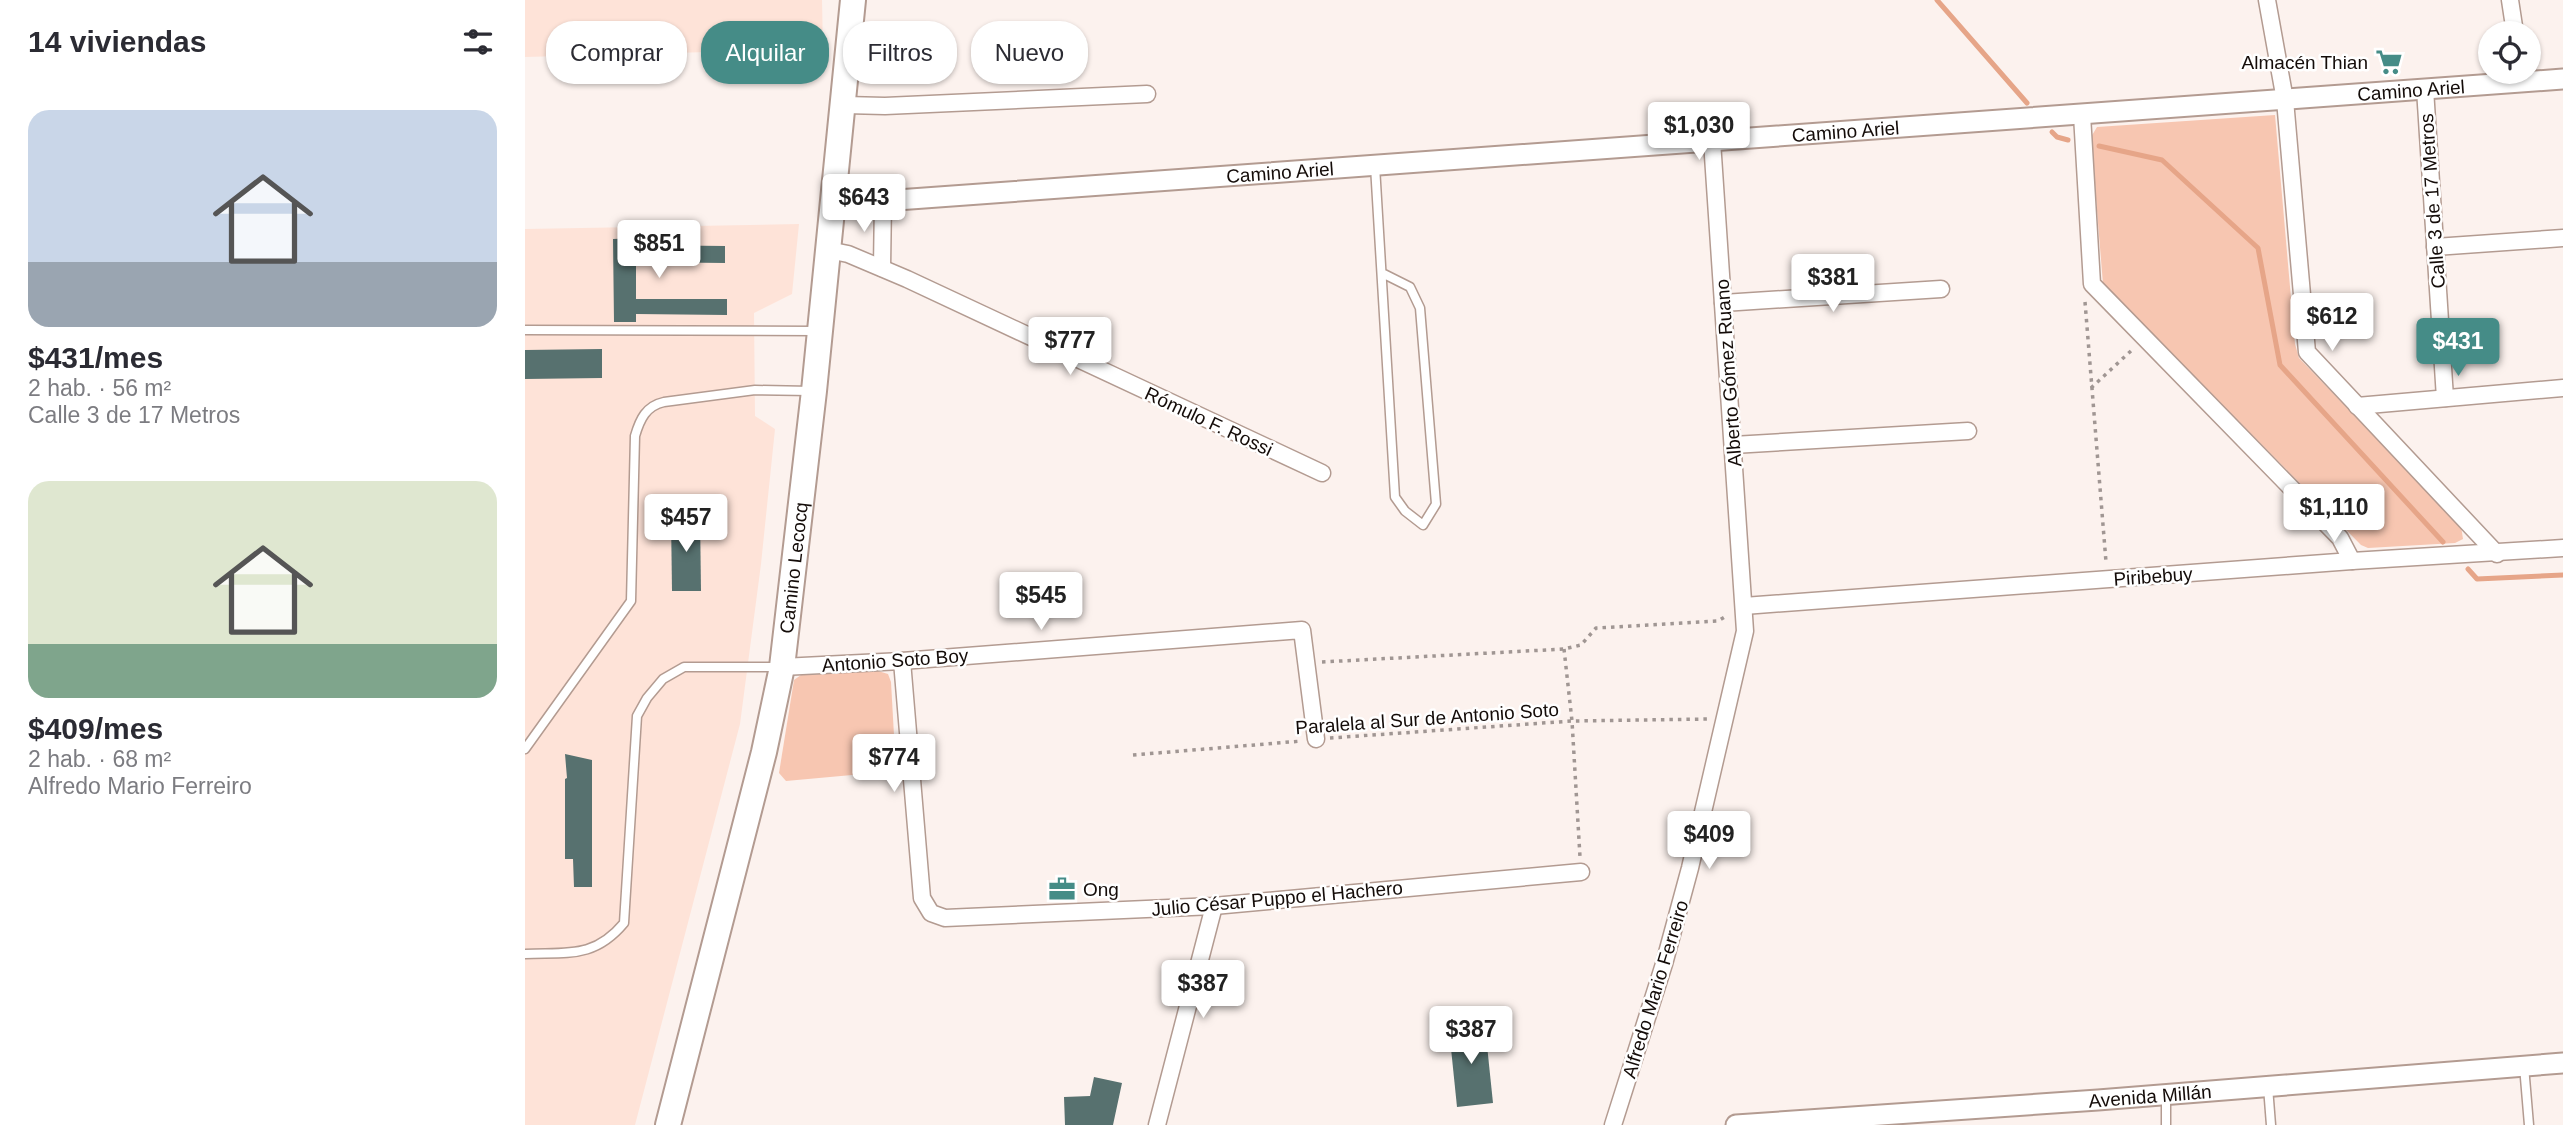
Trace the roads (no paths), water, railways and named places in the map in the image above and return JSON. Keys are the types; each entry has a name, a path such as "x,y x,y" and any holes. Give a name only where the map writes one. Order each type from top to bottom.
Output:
{"main road":[{"name":"Camino Lecocq","path":"671,1122 764,752 782,667 845,105 853,0"}],"street":[{"path":"2267,0 2285,100 2304,342 2307,352 2497,554"},
{"path":"2510,0 2513,21"},
{"name":"Camino Ariel","path":"2541,78 2563,79"},
{"name":"Camino Ariel","path":"834,202 883,201 2082,115 2424,89 2478,82"},
{"name":"Calle 3 de 17 Metros","path":"2424,89 2445,398"},
{"path":"845,105 885,106 1147,94"},
{"path":"2082,115 2092,284 2340,538 2352,561"},
{"name":"Alberto Gómez Ruano","path":"1712,141 1744,606"},
{"path":"882,268 883,201"},
{"path":"2435,247 2563,238"},
{"name":"Rómulo F. Rossi","path":"828,250 848,254 882,268 1322,473"},
{"path":"1723,303 1941,289"},
{"path":"2357,406 2563,388"},
{"path":"1733,445 1968,431"},
{"name":"Piribebuy","path":"1744,606 2563,548"},
{"name":"Alfredo Mario Ferreiro","path":"1613,1125 1691,868 1745,631 1744,606"},
{"name":"Antonio Soto Boy","path":"782,667 902,661 1302,630 1316,740"},
{"name":"Julio César Puppo el Hachero","path":"902,661 922,898 931,913 945,918 1215,906 1581,872"},
{"path":"1157,1125 1215,906"},
{"name":"Avenida Millán","path":"1737,1125 2563,1063"}],"lane":[{"path":"1375,166 1395,497 1405,511 1423,525 1436,504 1420,308 1410,287 1382,273"},
{"path":"525,330 820,331"},
{"path":"525,749 631,601 635,436 639,420 655,404 664,402 755,390 814,391"},
{"path":"525,954 584,952 610,940 624,923 637,716 647,698 663,679 684,667 782,667"},
{"path":"2524,1066 2529,1125"},
{"path":"2268,1087 2271,1125"},
{"path":"2166,1094 2166,1125"}],"waterway":[{"path":"1937,0 2027,103"},
{"path":"2052,132 2057,137 2068,140"},
{"path":"2099,146 2162,160 2258,248 2280,365 2443,542"},
{"path":"2468,569 2477,579 2563,575"}],"place":[{"name":"Almacén Thian","path":"2389,62"},
{"name":"Ong","path":"1062,889"}]}
